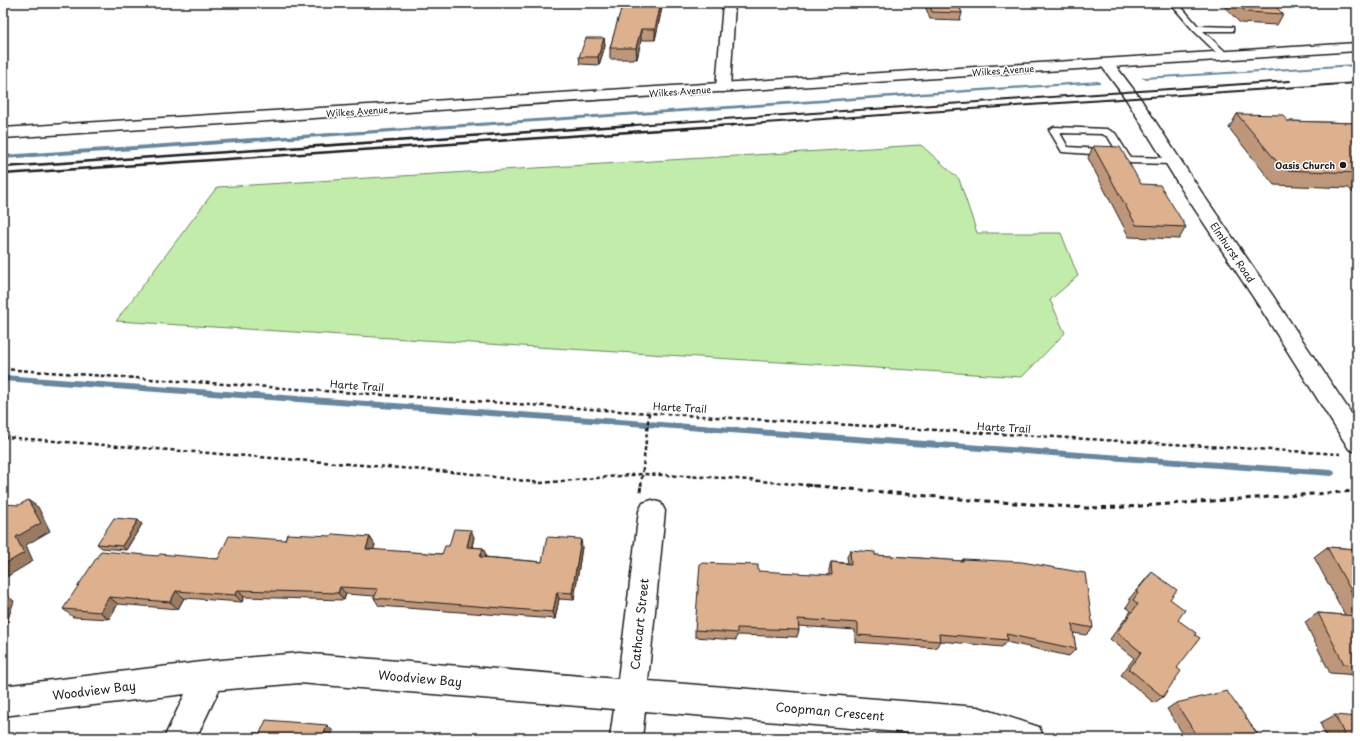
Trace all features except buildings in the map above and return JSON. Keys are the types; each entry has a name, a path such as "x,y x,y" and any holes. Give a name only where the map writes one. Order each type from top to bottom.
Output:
{"main road":[{"path":"723,88 729,3"},
{"name":"Wilkes Avenue","path":"3,133 1357,47"},
{"name":"Elmhurst Road","path":"1108,64 1133,98 1350,448"},
{"name":"Cathcart Street","path":"626,738 652,511"},
{"name":"Woodview Bay","path":"3,701 210,676 299,668 631,695"},
{"path":"180,738 210,676"},
{"name":"Coopman Crescent","path":"631,695 978,723 1028,738"}],"lane":[{"path":"1174,3 1196,28 1225,56"},
{"path":"1196,28 1230,29"},
{"path":"1123,153 1065,150 1054,130 1104,131 1112,135 1123,153 1127,160 1173,162"}],"path":[{"name":"Harte Trail","path":"3,369 649,413 1330,454 1350,448"},
{"path":"649,413 638,508 652,511"},
{"path":"3,436 464,473 540,484 642,474 726,478 971,500 1086,508 1126,507 1322,494 1357,490"}],"green space":[{"path":"921,145 959,179 977,233 1061,233 1078,276 1050,300 1065,333 1022,377 116,321 217,187"}],"waterway":[{"path":"1144,78 1357,65"},
{"path":"3,157 1098,82"},
{"path":"3,378 1331,473"}],"railway":[{"path":"622,126 1290,81"},
{"path":"719,126 1357,83"},
{"path":"622,126 634,125"},
{"path":"3,174 734,125"},
{"path":"3,167 622,126"}],"place":[{"name":"Oasis Church","path":"1343,165"}]}
